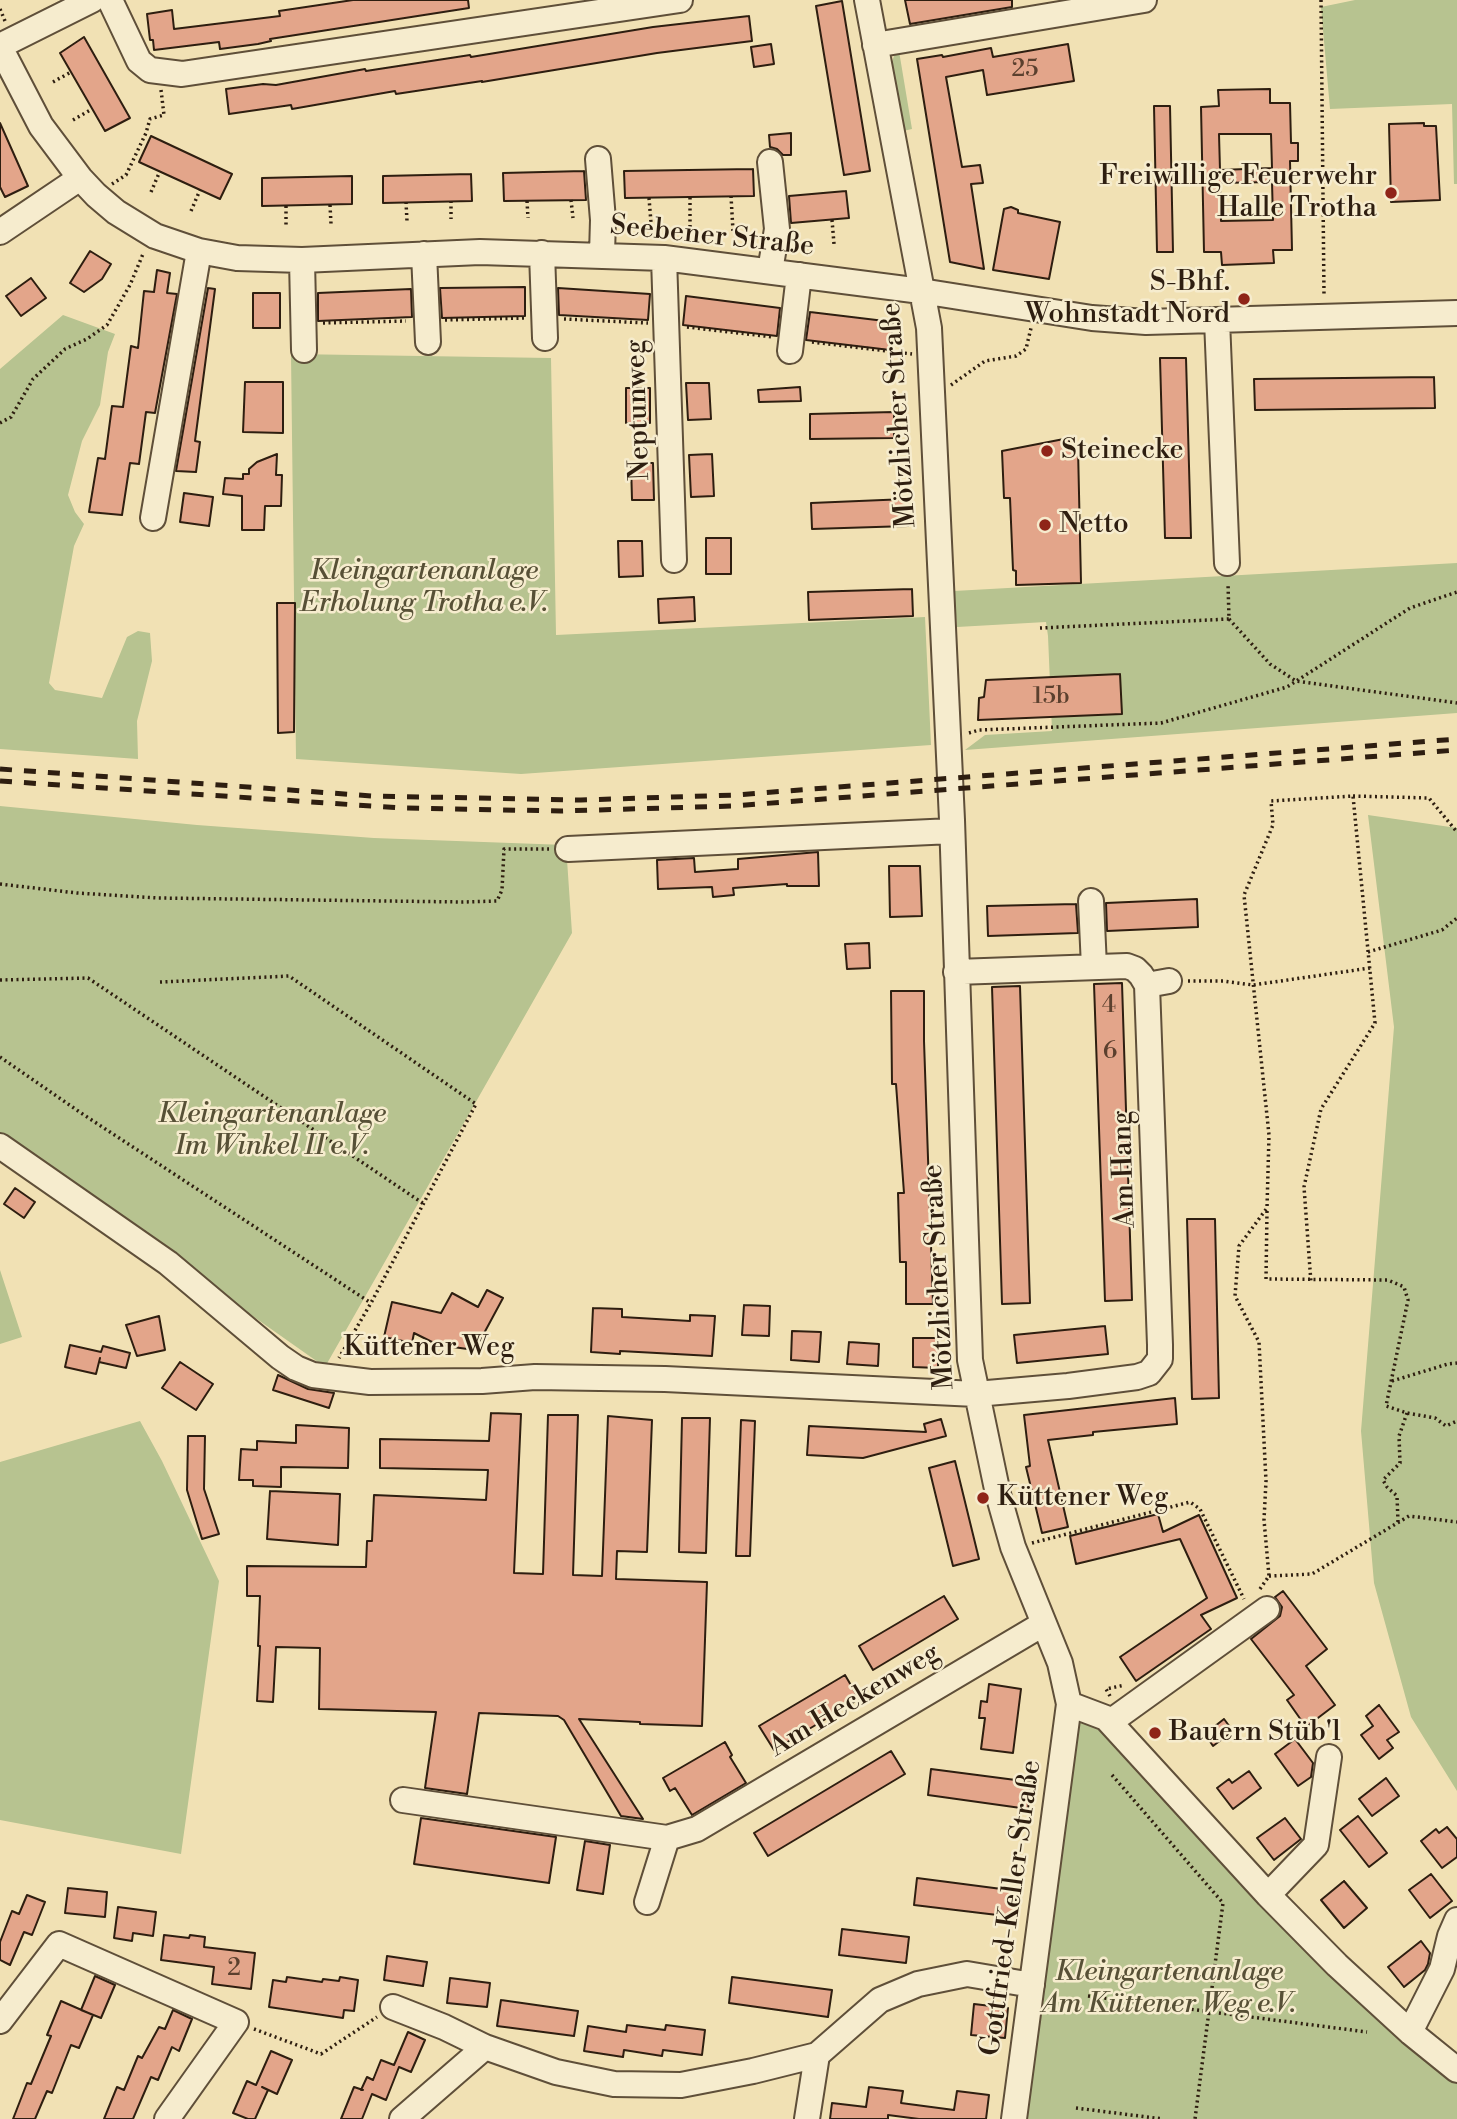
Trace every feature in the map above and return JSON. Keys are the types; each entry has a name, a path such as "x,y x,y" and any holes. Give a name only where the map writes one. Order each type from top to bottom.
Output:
{"street":[{"path":"4,44 92,0"},
{"path":"110,0 139,61 150,70 182,74 680,0"},
{"name":"Mötzlicher Straße","path":"867,0 929,328 952,831 970,1360 975,1394 1013,1547 1065,1678 1069,1704"},
{"path":"875,45 1144,0"},
{"name":"Seebener Straße","path":"4,44 41,126 102,186 117,212 155,236 199,251 237,258 302,260 424,254 542,253 664,258 921,291 1092,318 1146,322 1457,313"},
{"path":"598,159 603,220 602,254"},
{"path":"770,162 777,229 770,271"},
{"path":"0,232 102,186"},
{"path":"153,518 199,251"},
{"path":"542,253 545,328"},
{"path":"424,254 434,331"},
{"name":"Neptunweg","path":"664,258 674,560"},
{"path":"302,260 304,350"},
{"path":"791,345 799,275"},
{"path":"1216,320 1227,563"},
{"path":"568,849 952,831"},
{"path":"1091,901 1094,967"},
{"path":"956,972 1127,966 1158,983"},
{"name":"Am Hang","path":"975,1394 1137,1377 1149,1373 1160,1359 1156,1176 1158,983"},
{"name":"Küttener Weg","path":"0,1146 168,1263 296,1368 328,1378 370,1382 482,1381 535,1377 652,1379 975,1394"},
{"path":"1115,1718 1260,1609"},
{"name":"Am Heckenweg","path":"667,1838 697,1829 1043,1624"},
{"path":"1069,1704 1115,1718 1268,1895 1337,1965 1410,2032 1457,2070"},
{"name":"Gottfried-Keller-Straße","path":"1014,2119 1069,1704"},
{"path":"1268,1895 1316,1845 1329,1757"},
{"path":"403,1800 667,1838 648,1902"},
{"path":"1410,2032 1442,1969 1457,1920"},
{"path":"0,2021 59,1944 236,2022 167,2119"},
{"path":"393,2007 485,2047 556,2072 614,2084 681,2085 817,2055 880,2000 918,1984 967,1974 1032,1984"},
{"path":"402,2119 485,2047"},
{"path":"807,2119 817,2055"}],"path":[{"path":"1321,0 1324,317"},
{"path":"0,9 4,44"},
{"path":"53,82 71,72"},
{"path":"102,186 126,176 150,119 164,115 160,85 163,73"},
{"path":"73,120 92,109"},
{"path":"151,192 160,171"},
{"path":"191,211 200,190"},
{"path":"732,196 733,231"},
{"path":"690,197 690,227"},
{"path":"649,198 650,223"},
{"path":"571,200 573,218"},
{"path":"451,201 451,219"},
{"path":"527,201 528,218"},
{"path":"406,202 407,221"},
{"path":"286,205 286,225"},
{"path":"330,205 331,224"},
{"path":"832,220 834,244"},
{"path":"0,423 11,416 33,379 65,349 107,325 130,285 146,249"},
{"path":"932,390 947,388 985,361 1016,356 1026,349 1032,308"},
{"path":"303,324 412,321"},
{"path":"434,331 666,324 791,345 918,355"},
{"path":"1227,563 1229,619 1269,664 1297,681 1457,703"},
{"path":"948,740 979,730 1161,723 1287,687 1409,608 1457,592"},
{"path":"1040,628 1229,619"},
{"path":"1311,1281 1304,1187 1321,1109 1375,1023 1353,796"},
{"path":"1457,832 1429,798 1353,796 1271,801 1273,825 1244,895 1269,1135 1266,1279 1388,1280 1405,1287 1408,1300 1386,1406 1435,1418 1446,1426 1457,1421"},
{"path":"0,884 77,893 158,898 496,901 502,890 504,849 568,849"},
{"path":"1368,952 1442,930 1457,919"},
{"path":"1158,983 1223,981 1253,985 1370,968"},
{"path":"160,982 289,976 476,1104 371,1303 328,1378"},
{"path":"0,980 88,978 424,1204"},
{"path":"0,1057 371,1303"},
{"path":"1260,1609 1259,1592 1269,1576 1264,1520 1266,1481 1259,1342 1235,1296 1239,1246 1267,1208"},
{"path":"1392,1381 1457,1363"},
{"path":"1398,1522 1397,1496 1387,1488 1383,1480 1400,1463 1399,1436 1407,1413"},
{"path":"1013,1547 1190,1503 1200,1509 1260,1609"},
{"path":"1269,1576 1312,1574 1409,1516 1457,1522"},
{"path":"1115,1718 1106,1689 1130,1684"},
{"path":"1112,1775 1223,1903 1195,2119"},
{"path":"1088,1996 1367,2032"},
{"path":"236,2022 321,2054 393,2007"},
{"path":"1076,2108 1163,2119"}],"green space":[{"path":"1355,0 1457,0 1457,184 1454,184 1452,104 1330,109 1321,7"},
{"path":"899,51 912,129 903,131 891,65"},
{"path":"63,315 115,334 108,352 100,405 82,441 68,495 84,524 74,546 49,683 55,690 102,698 127,637 138,631 150,633 152,661 137,721 138,759 0,749 0,369"},
{"name":"Kleingartenanlage Erholung Trotha e.V.","path":"291,354 551,358 556,635 925,617 931,745 521,774 296,759"},
{"path":"1457,563 1457,713 965,750 985,735 1052,731 1048,636 1046,622 957,627 954,591"},
{"name":"Kleingartenanlage Im Winkel II e.V.","path":"0,806 197,825 374,838 566,845 572,933 325,1367 0,1138"},
{"path":"1368,815 1457,828 1457,1791 1411,1717 1374,1583 1361,1431 1394,1027"},
{"path":"0,1270 22,1337 0,1344"},
{"path":"140,1421 219,1581 181,1854 0,1820 0,1462"},
{"name":"Kleingartenanlage Am Küttener Weg e.V.","path":"1075,1713 1096,1720 1457,2078 1457,2119 1021,2119"}],"building":[{"path":"353,0 468,0 469,8 220,49 219,42 154,50 153,40 150,40 147,14 172,10 174,29 280,16 279,11"},
{"path":"905,0 1012,0 1012,7 910,24"},
{"path":"842,1 870,171 844,175 816,6"},
{"path":"749,16 752,41 657,53 482,82 396,94 395,91 292,109 291,105 229,114 226,89 276,85 365,69 471,57 653,27"},
{"path":"84,37 130,118 105,131 60,53"},
{"path":"771,44 774,64 754,67 751,47"},
{"path":"1068,44 1074,81 987,95 983,70 946,77 962,167 980,165 983,183 971,184 984,269 950,262 917,59 991,48 993,57"},
{"path":"1270,89 1270,103 1290,103 1291,143 1298,143 1298,161 1290,161 1292,250 1273,250 1274,263 1222,265 1221,252 1204,252 1201,107 1219,106 1218,90","holes":["1219,134 1271,134 1272,168 1220,170","1272,182 1273,220 1221,221 1220,183"]},
{"path":"1154,106 1170,106 1173,252 1157,252"},
{"path":"0,123 28,186 5,197 0,187"},
{"path":"1424,123 1424,126 1436,126 1440,200 1391,202 1389,124"},
{"path":"791,133 791,155 783,155 770,147 769,135"},
{"path":"151,136 232,174 220,199 139,162"},
{"path":"753,169 754,196 625,198 624,171"},
{"path":"584,171 586,200 504,201 503,173"},
{"path":"471,174 472,201 383,203 383,176"},
{"path":"352,176 352,204 262,206 262,178"},
{"path":"846,191 849,218 791,223 789,196"},
{"path":"1011,207 1018,210 1018,213 1060,222 1049,279 993,270 1004,209"},
{"path":"90,251 111,264 102,279 84,292 70,283"},
{"path":"157,270 170,273 167,293 177,294 155,413 146,412 139,464 130,463 122,515 89,512 98,458 105,459 112,406 123,407 131,346 138,348 144,291 154,292"},
{"path":"31,278 46,298 21,316 6,296"},
{"path":"525,287 525,316 442,318 440,288"},
{"path":"208,288 215,289 195,441 200,442 196,472 176,471"},
{"path":"558,288 650,294 648,320 559,315"},
{"path":"411,289 412,317 318,321 318,293"},
{"path":"253,293 280,293 280,328 253,328"},
{"path":"686,296 780,308 777,336 683,325"},
{"path":"810,312 893,322 890,350 806,340"},
{"path":"1160,358 1186,358 1191,538 1165,538"},
{"path":"1434,377 1435,408 1255,410 1254,379"},
{"path":"245,382 283,382 283,433 243,432"},
{"path":"686,383 709,383 711,419 688,420"},
{"path":"800,387 801,401 759,402 758,390"},
{"path":"626,388 650,388 650,423 626,423"},
{"path":"894,412 894,438 810,439 810,414"},
{"name":"Netto","path":"1069,438 1069,450 1078,448 1081,583 1016,585 1010,498 1004,498 1002,451"},
{"path":"277,454 276,475 282,475 281,506 265,506 264,530 242,530 242,496 223,494 225,478 243,479 243,474 249,474 249,469 257,462"},
{"path":"712,454 714,496 691,497 689,455"},
{"path":"631,463 653,463 654,500 632,500"},
{"path":"184,493 213,497 209,526 180,522"},
{"path":"907,499 908,526 812,529 811,503"},
{"path":"706,538 731,538 731,574 706,574"},
{"path":"618,541 642,541 643,576 619,577"},
{"path":"912,589 913,616 809,620 808,592"},
{"path":"694,597 695,621 659,623 658,599"},
{"path":"277,603 295,603 294,732 278,733"},
{"path":"1120,674 1122,714 978,720 979,698 984,697 986,680"},
{"path":"818,852 819,886 787,884 733,888 734,895 713,897 712,887 658,889 657,860 694,858 695,872 738,869 738,859"},
{"path":"889,866 920,866 922,916 890,917"},
{"path":"1197,899 1198,927 1107,931 1106,903"},
{"path":"1076,904 1078,933 988,936 987,906"},
{"path":"869,943 870,968 847,969 845,944"},
{"path":"1122,983 1132,1300 1105,1301 1094,984"},
{"path":"1020,986 1030,1303 1002,1304 992,987"},
{"path":"891,991 924,991 933,1304 906,1304 906,1262 900,1262 898,1193 904,1193 896,1084 892,1084"},
{"path":"15,1188 35,1202 24,1218 4,1204"},
{"path":"1187,1219 1215,1219 1219,1398 1192,1399"},
{"path":"487,1290 503,1298 475,1350 438,1345 414,1333 412,1343 384,1337 392,1302 441,1313 452,1293 478,1307"},
{"path":"744,1305 770,1306 769,1336 742,1335"},
{"path":"593,1308 622,1309 622,1317 690,1321 690,1315 715,1316 712,1356 591,1352"},
{"path":"159,1316 165,1350 137,1356 126,1325"},
{"path":"1105,1326 1108,1354 1017,1363 1014,1335"},
{"path":"792,1331 821,1332 819,1362 791,1360"},
{"path":"913,1338 938,1338 938,1368 913,1367"},
{"path":"849,1342 879,1344 878,1366 847,1364"},
{"path":"70,1345 101,1352 103,1346 130,1353 126,1368 99,1362 96,1374 65,1367"},
{"path":"180,1362 213,1384 196,1410 162,1388"},
{"path":"278,1375 308,1389 334,1393 329,1408 273,1390"},
{"path":"1175,1398 1177,1424 1093,1432 1093,1435 1048,1440 1068,1527 1042,1533 1026,1467 1030,1466 1024,1415"},
{"path":"491,1413 521,1414 514,1573 543,1574 548,1415 578,1415 573,1575 602,1576 608,1416 652,1420 647,1552 617,1551 616,1579 707,1582 702,1726 579,1719 643,1819 621,1816 564,1720 558,1716 479,1713 467,1794 425,1788 436,1712 319,1709 320,1648 276,1647 273,1702 257,1701 260,1596 247,1596 247,1566 366,1567 367,1541 372,1541 374,1495 486,1500 488,1470 380,1468 380,1439 489,1441"},
{"path":"682,1418 710,1418 706,1553 679,1552"},
{"path":"941,1419 946,1436 863,1458 807,1455 809,1426 926,1432 924,1424"},
{"path":"741,1420 755,1421 750,1556 736,1556"},
{"path":"296,1425 349,1428 348,1468 281,1467 281,1487 253,1486 253,1480 239,1480 241,1449 257,1450 257,1441 296,1443"},
{"path":"188,1436 205,1436 204,1489 219,1534 202,1539 187,1490"},
{"path":"955,1461 979,1559 953,1566 929,1468"},
{"path":"270,1491 340,1494 338,1545 267,1539"},
{"path":"1158,1514 1163,1532 1199,1515 1237,1598 1201,1615 1211,1629 1136,1681 1120,1657 1207,1598 1180,1539 1076,1564 1070,1536"},
{"path":"1283,1591 1327,1649 1306,1666 1335,1705 1306,1727 1287,1700 1294,1695 1251,1639 1280,1616 1282,1607 1275,1597"},
{"path":"944,1596 958,1619 873,1670 859,1646"},
{"path":"845,1675 859,1699 774,1750 759,1726"},
{"path":"989,1684 1021,1689 1013,1753 981,1749 985,1718 979,1718 981,1701 987,1702"},
{"path":"1379,1705 1399,1732 1387,1740 1393,1748 1379,1759 1361,1735 1373,1726 1366,1716"},
{"path":"1224,1719 1233,1731 1213,1746 1205,1734"},
{"path":"1295,1739 1313,1763 1311,1777 1298,1786 1275,1754"},
{"path":"725,1742 732,1755 730,1757 746,1783 692,1815 675,1788 670,1791 663,1778"},
{"path":"891,1751 905,1774 768,1856 754,1833"},
{"path":"931,1769 1031,1782 1028,1809 928,1795"},
{"path":"1249,1771 1261,1788 1233,1809 1217,1788 1229,1779 1232,1783"},
{"path":"1386,1778 1399,1796 1372,1816 1359,1799"},
{"path":"1358,1816 1387,1853 1369,1867 1340,1830"},
{"path":"421,1818 556,1837 549,1883 414,1864"},
{"path":"1285,1818 1301,1839 1274,1860 1257,1838"},
{"path":"1447,1827 1457,1839 1457,1857 1442,1868 1421,1841 1436,1829 1439,1833"},
{"path":"585,1841 610,1845 603,1894 577,1890"},
{"path":"1431,1874 1452,1901 1430,1918 1409,1890"},
{"path":"917,1878 1017,1891 1014,1917 914,1905"},
{"path":"1344,1881 1367,1908 1344,1928 1321,1900"},
{"path":"68,1888 107,1892 105,1917 65,1913"},
{"path":"27,1895 45,1902 32,1935 24,1932 10,1965 0,1960 0,1942 12,1911 19,1914"},
{"path":"118,1907 156,1912 153,1936 133,1933 132,1941 114,1938"},
{"path":"842,1929 909,1937 906,1963 839,1955"},
{"path":"164,1935 205,1937 204,1947 255,1953 251,1989 212,1984 214,1967 161,1960"},
{"path":"1421,1941 1430,1953 1428,1964 1425,1970 1404,1987 1388,1967"},
{"path":"387,1956 427,1962 423,1986 384,1980"},
{"path":"95,1976 115,1985 101,2018 81,2010"},
{"path":"287,1977 322,1982 323,1979 339,1981 340,1977 358,1980 354,2011 344,2010 343,2018 269,2007 273,1980 286,1982"},
{"path":"732,1977 832,1990 828,2017 729,2003"},
{"path":"450,1978 490,1983 487,2007 447,2003"},
{"path":"501,2000 578,2011 574,2036 497,2026"},
{"path":"61,2001 93,2015 79,2048 71,2045 52,2093 47,2091 35,2119 13,2119 27,2083 31,2084 51,2036 47,2035"},
{"path":"974,2004 1008,2008 1005,2038 971,2035"},
{"path":"173,2010 192,2019 179,2051 172,2047 158,2080 151,2077 133,2119 104,2119 117,2087 124,2090 138,2056 142,2058 159,2027 165,2029"},
{"path":"627,2025 665,2030 666,2025 705,2030 702,2055 663,2050 662,2056 624,2050 623,2057 584,2051 588,2026 626,2032"},
{"path":"408,2032 425,2040 411,2072 399,2067 386,2100 372,2094 362,2119 341,2119 354,2087 361,2089 367,2077 373,2080 381,2060 394,2065"},
{"path":"271,2051 292,2060 277,2094 262,2087 268,2090 255,2119 233,2113 247,2081 256,2085"},
{"path":"869,2087 903,2091 901,2103 954,2110 957,2091 989,2095 986,2119 919,2119 888,2115 888,2119 830,2119 832,2103 866,2107"}],"railway":[{"path":"0,769 372,796 581,800 735,795 1457,739"},
{"path":"0,781 401,808 561,811 733,806 1457,750"}],"place":[{"name":"Freiwillige Feuerwehr Halle Trotha","path":"1391,193"},
{"name":"S-Bhf. Wohnstadt Nord","path":"1244,299"},
{"name":"Steinecke","path":"1047,451"},
{"name":"Netto","path":"1045,525"},
{"name":"Küttener Weg","path":"983,1498"},
{"name":"Bauern Stüb'l","path":"1155,1733"}]}
